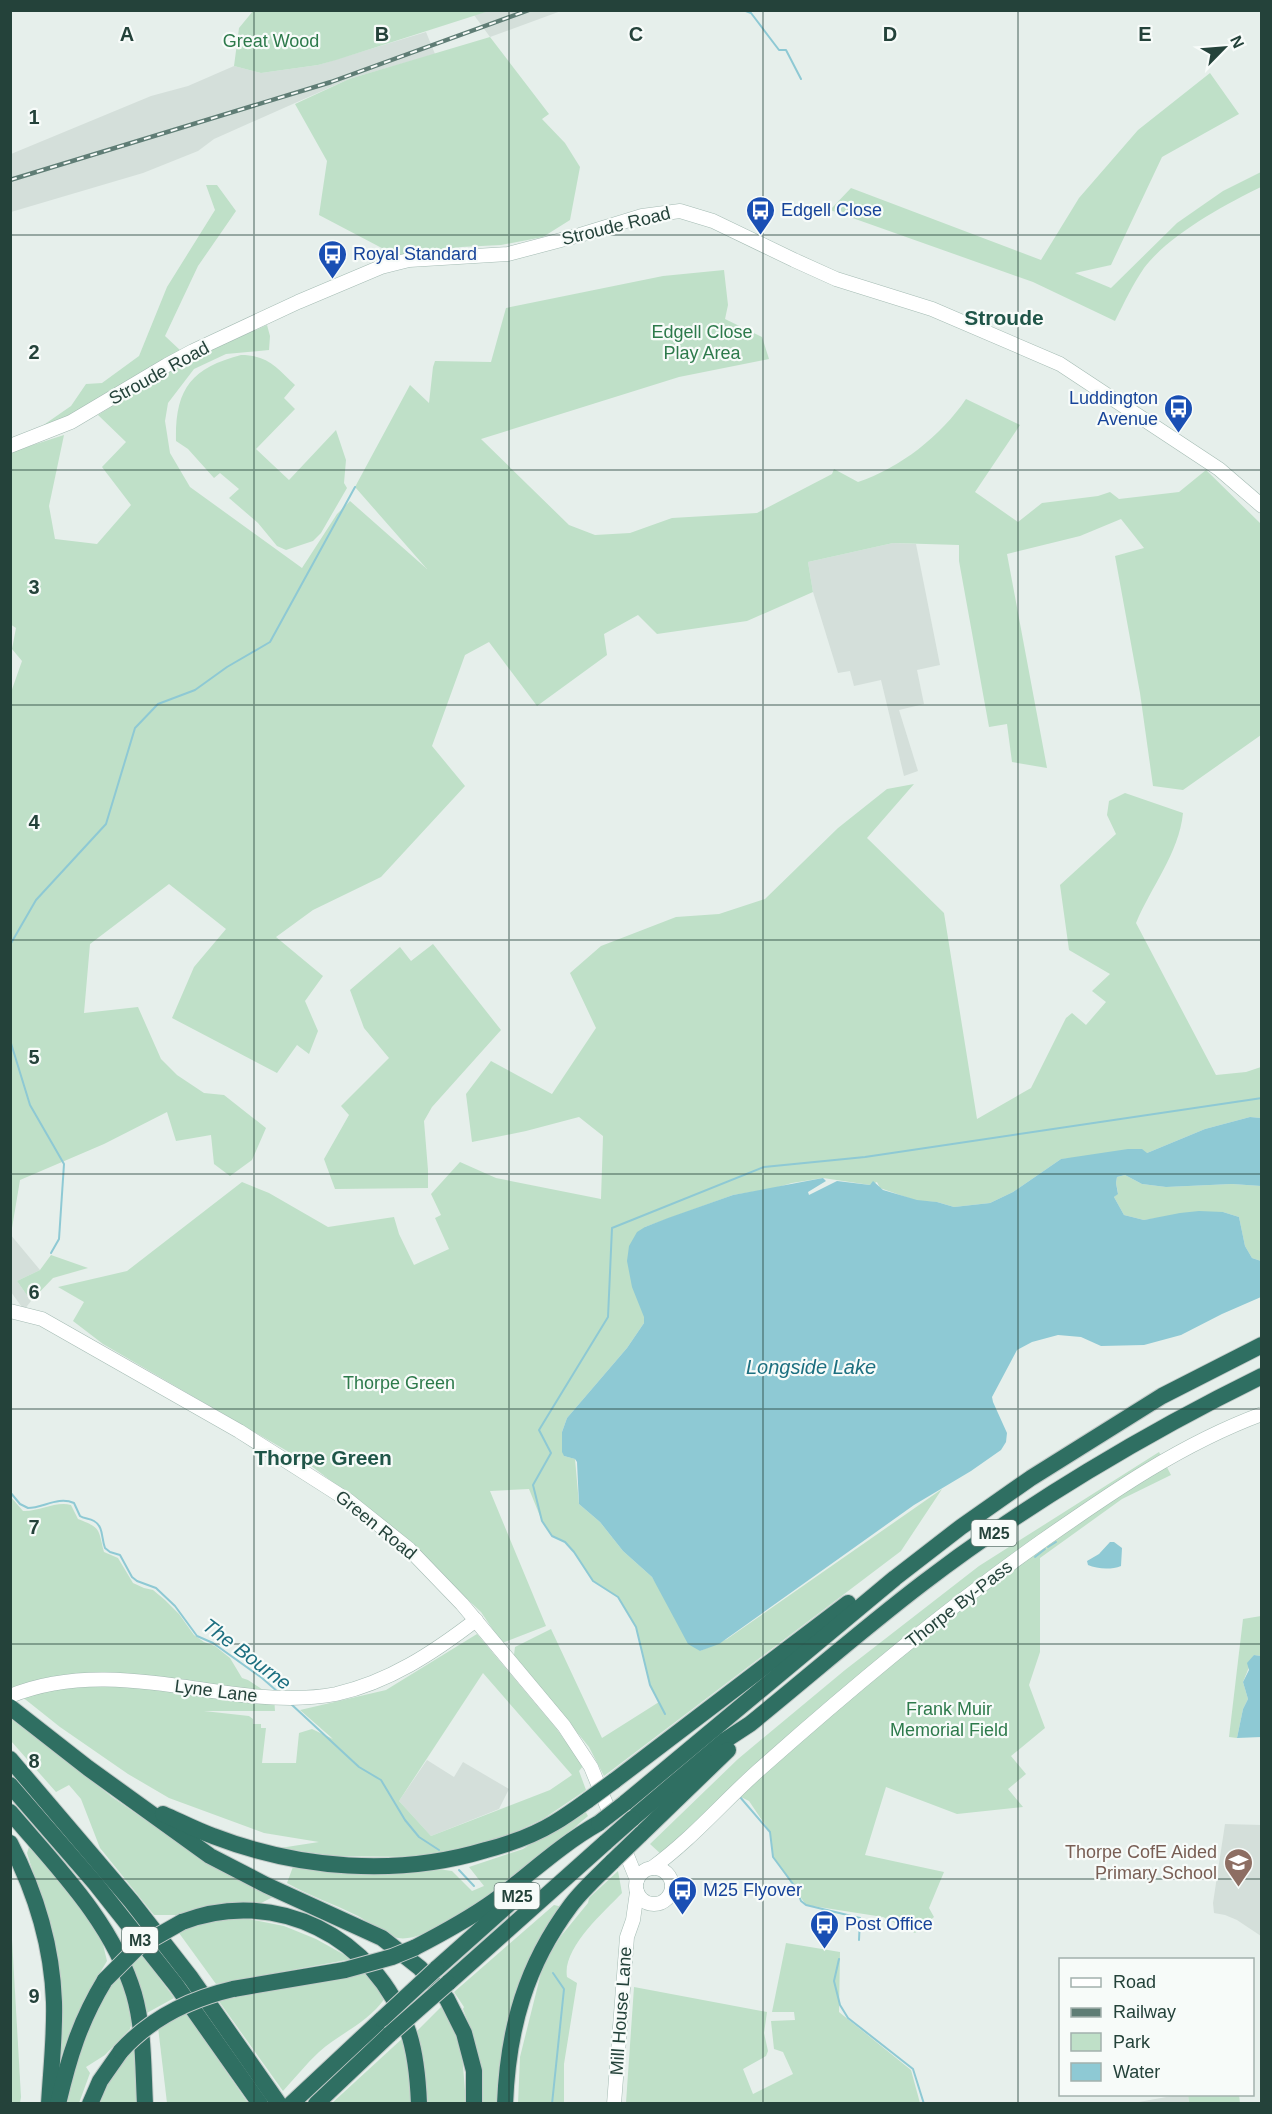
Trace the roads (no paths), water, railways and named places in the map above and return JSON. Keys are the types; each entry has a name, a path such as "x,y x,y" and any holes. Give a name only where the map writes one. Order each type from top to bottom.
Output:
{"highway":[{"name":"M25","path":"310,2097 382,2019 599,1823 882,1588 960,1527 1041,1472 1162,1396 1262,1345"},
{"name":"M25","path":"291,2103 310,2097 390,2034 723,1741 750,1724 924,1582 1028,1509 1138,1442 1220,1396 1262,1377"},
{"path":"132,1799 213,1836 237,1844 290,1858 336,1866 371,1867 436,1862 487,1850 553,1824 614,1781 850,1601 882,1588"},
{"path":"12,1699 88,1768 210,1856 266,1885 382,1938 420,1968 447,1999 464,2032 474,2071 474,2103"},
{"path":"505,2103 506,2074 514,2021 537,1960 572,1904 621,1861 640,1835 731,1748 750,1724"},
{"name":"M3","path":"10,1759 89,1851 184,1970 279,2103"},
{"name":"M3","path":"10,1785 95,1883 176,1985 260,2103"},
{"path":"10,1812 78,1892 109,1936 126,1970 140,2018 145,2103"},
{"path":"90,2103 100,2080 121,2051 146,2027 170,2012 197,1999 233,1989 345,1970 392,1957 414,1948 493,1902 574,1837 599,1823"},
{"path":"10,1843 26,1874 39,1910 51,1966 54,2004 49,2103"},
{"path":"58,2103 65,2072 80,2027 105,1980 138,1947 182,1922 220,1912 264,1912 304,1921 349,1947 386,1985 401,2012 412,2045 419,2103"}],"main road":[{"name":"Stroude Road","path":"10,446 71,422 193,351 298,302 381,267 409,260 508,254 580,236 642,216 680,211 713,221 836,279 932,309 1060,364 1219,469 1262,506"},
{"name":"Green Road","path":"10,1311 42,1319 239,1431 331,1489 409,1549 476,1620 564,1726 591,1767 621,1861"},
{"name":"Thorpe By-Pass","path":"643,1878 689,1839 758,1771 921,1632 985,1583 1146,1470 1212,1434 1262,1414"},
{"name":"Lyne Lane","path":"12,1699 47,1685 103,1678 274,1697 291,1698 334,1694 377,1681 420,1660 476,1620"},
{"name":"Thorpe By-Pass","path":"668,1875 669,1867 689,1839"},
{"path":"621,1861 643,1878"},
{"path":"659,1869 668,1875 671,1885 670,1892 662,1902 652,1904 642,1899 643,1878 659,1869"},
{"name":"Mill House Lane","path":"614,2103 626,1946 643,1878"},
{"name":"Mill House Lane","path":"633,1920 652,1904"}],"water":[{"name":"Longside Lake","path":"1250,1117 1261,1118 1261,1186 1232,1184 1166,1187 1142,1184 1125,1175 1117,1177 1118,1194 1114,1197 1124,1215 1144,1220 1199,1211 1223,1212 1239,1217 1245,1246 1252,1258 1261,1261 1261,1297 1181,1335 1144,1345 1101,1346 1081,1337 1058,1335 1032,1342 1017,1350 992,1397 1007,1433 1006,1442 1001,1450 914,1505 719,1644 700,1651 688,1644 652,1577 623,1551 600,1522 579,1504 577,1462 575,1459 564,1456 562,1452 562,1432 567,1418 627,1348 644,1323 644,1317 632,1287 627,1261 629,1246 637,1232 645,1227 733,1195 823,1178 826,1181 808,1192 809,1195 837,1181 870,1185 873,1181 883,1190 917,1200 954,1207 990,1203 1013,1192 1061,1159 1128,1149 1142,1149 1147,1153 1205,1129"},
{"path":"1110,1542 1122,1548 1121,1566 1104,1568 1088,1565 1087,1561 1099,1554"},
{"path":"1254,1655 1261,1656 1261,1737 1237,1738 1243,1709 1248,1699 1243,1682 1249,1670 1247,1663"}],"waterway":[{"path":"743,10 751,13 779,50 786,50 801,79"},
{"path":"10,945 36,900 106,824 135,728 158,704 195,690 227,667 270,642 355,487"},
{"path":"10,1040 30,1105 64,1164 59,1239 51,1253"},
{"path":"665,1714 650,1685 636,1627 618,1597 593,1581 565,1542 552,1536 542,1521 533,1485 551,1453 539,1430 608,1317 612,1228 764,1167 865,1157 1262,1098"},
{"name":"The Bourne","path":"10,1492 20,1504 28,1508 62,1501 74,1503 80,1516 97,1523 105,1548 120,1555 132,1577 156,1588 175,1606 197,1636 213,1643 278,1692"},
{"path":"1048,1547 1056,1542"},
{"path":"1035,1557 1045,1549"},
{"name":"The Bourne","path":"291,1704 359,1767 381,1780 405,1820 419,1837 439,1850"},
{"path":"740,1797 770,1832 773,1857 796,1888 801,1901 806,1905 860,1918 859,1940"},
{"name":"The Bourne","path":"459,1870 474,1886"},
{"path":"839,1959 834,1981 840,2005 848,2018 913,2069 924,2104"},
{"name":"The Bourne","path":"552,2104 564,1989 553,1973"}],"railway":[{"path":"10,180 331,82 529,10"}],"place":[{"name":"Edgell Close","path":"760,236"},
{"name":"Royal Standard","path":"332,280"},
{"name":"Luddington Avenue","path":"1179,434"},
{"name":"Thorpe CofE Aided Primary School","path":"1238,1888"},
{"name":"M25 Flyover","path":"682,1916"},
{"name":"Post Office","path":"824,1950"}],"district":[{"name":"Stroude","path":"1004,318"},
{"name":"Thorpe Green","path":"323,1458"}],"park label":[{"name":"Great Wood","path":"271,41"},
{"name":"Edgell Close Play Area","path":"702,342"},
{"name":"Frank Muir Memorial Field","path":"949,1719"}]}
